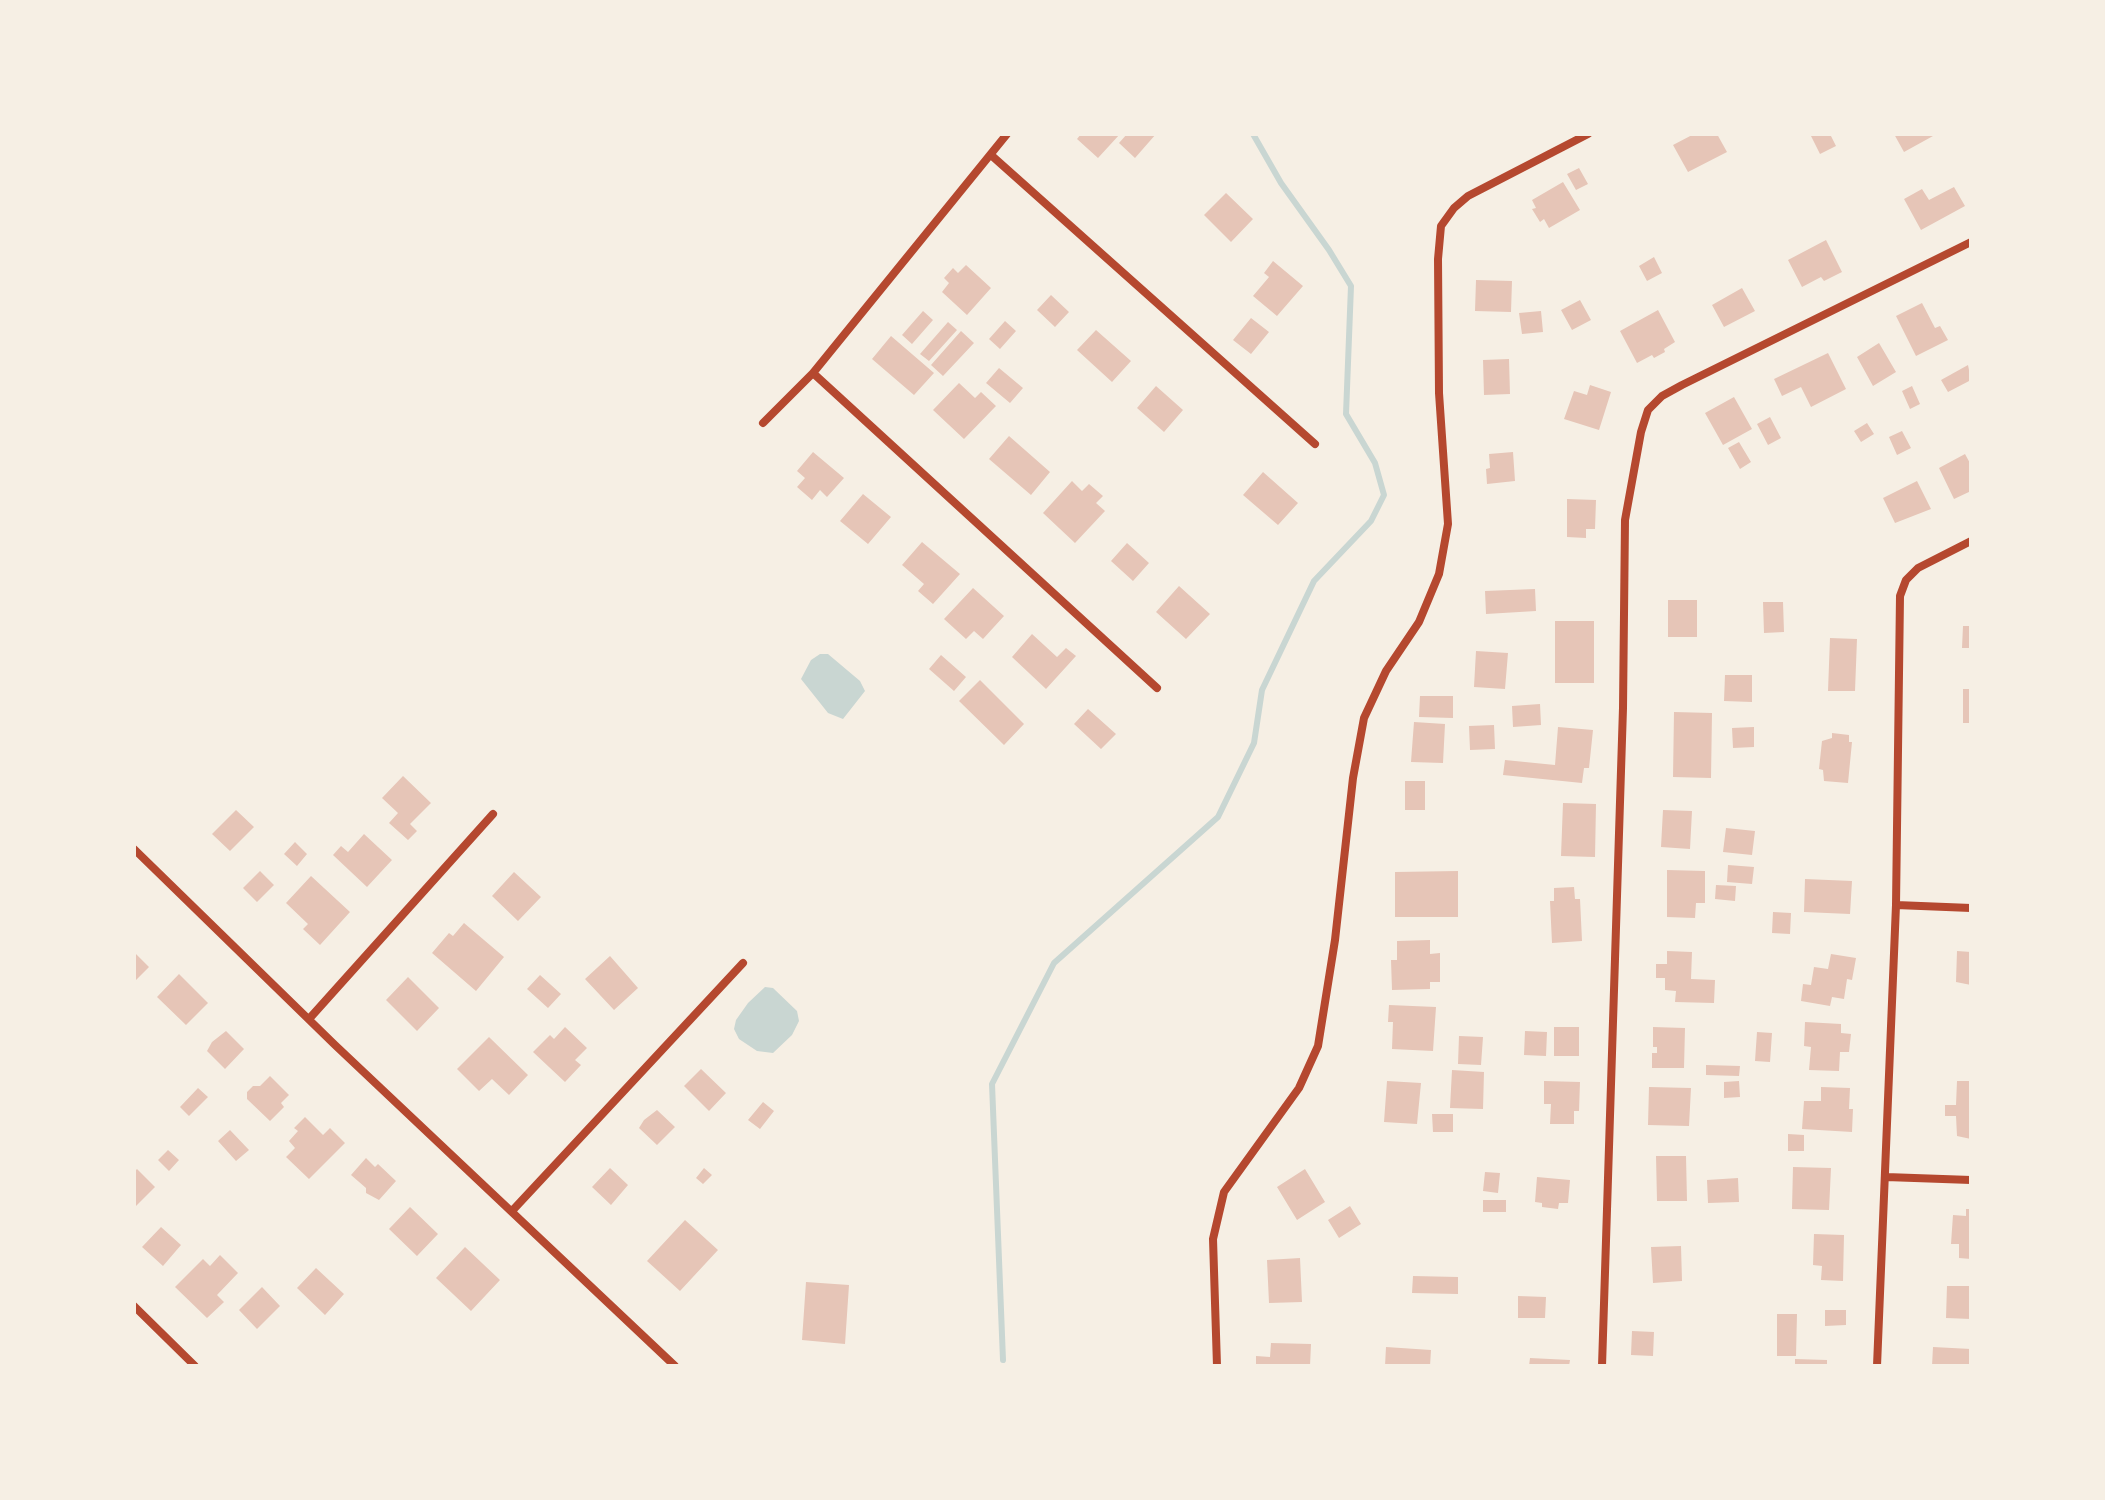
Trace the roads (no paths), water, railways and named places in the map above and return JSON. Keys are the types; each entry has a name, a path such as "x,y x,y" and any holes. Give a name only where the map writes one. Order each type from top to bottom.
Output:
{"street":[{"path":"763,423 813,373 1007,134"},
{"path":"1217,1366 1213,1239 1224,1192 1299,1088 1318,1046 1335,940 1353,778 1364,718 1386,671 1419,622 1439,574 1448,524 1439,393 1438,259 1441,226 1468,196 1588,134"},
{"path":"991,155 1315,444"},
{"path":"1602,1366 1623,723 1625,520 1648,410 1662,396 1682,385 1971,242"},
{"path":"813,373 1157,688"},
{"path":"1877,1366 1896,905 1900,596 1906,580 1918,568 1971,541"},
{"path":"309,1019 493,814"},
{"path":"134,849 675,1366"},
{"path":"1896,905 1971,908"},
{"path":"512,1211 743,963"},
{"path":"1886,1177 1971,1180"},
{"path":"134,1306 195,1366"}],"waterway":[{"path":"1003,1360 992,1084 1054,963 1218,817 1254,743 1262,690 1314,581 1371,521 1384,495 1375,463 1346,414 1351,286 1281,183 1253,134"}]}
